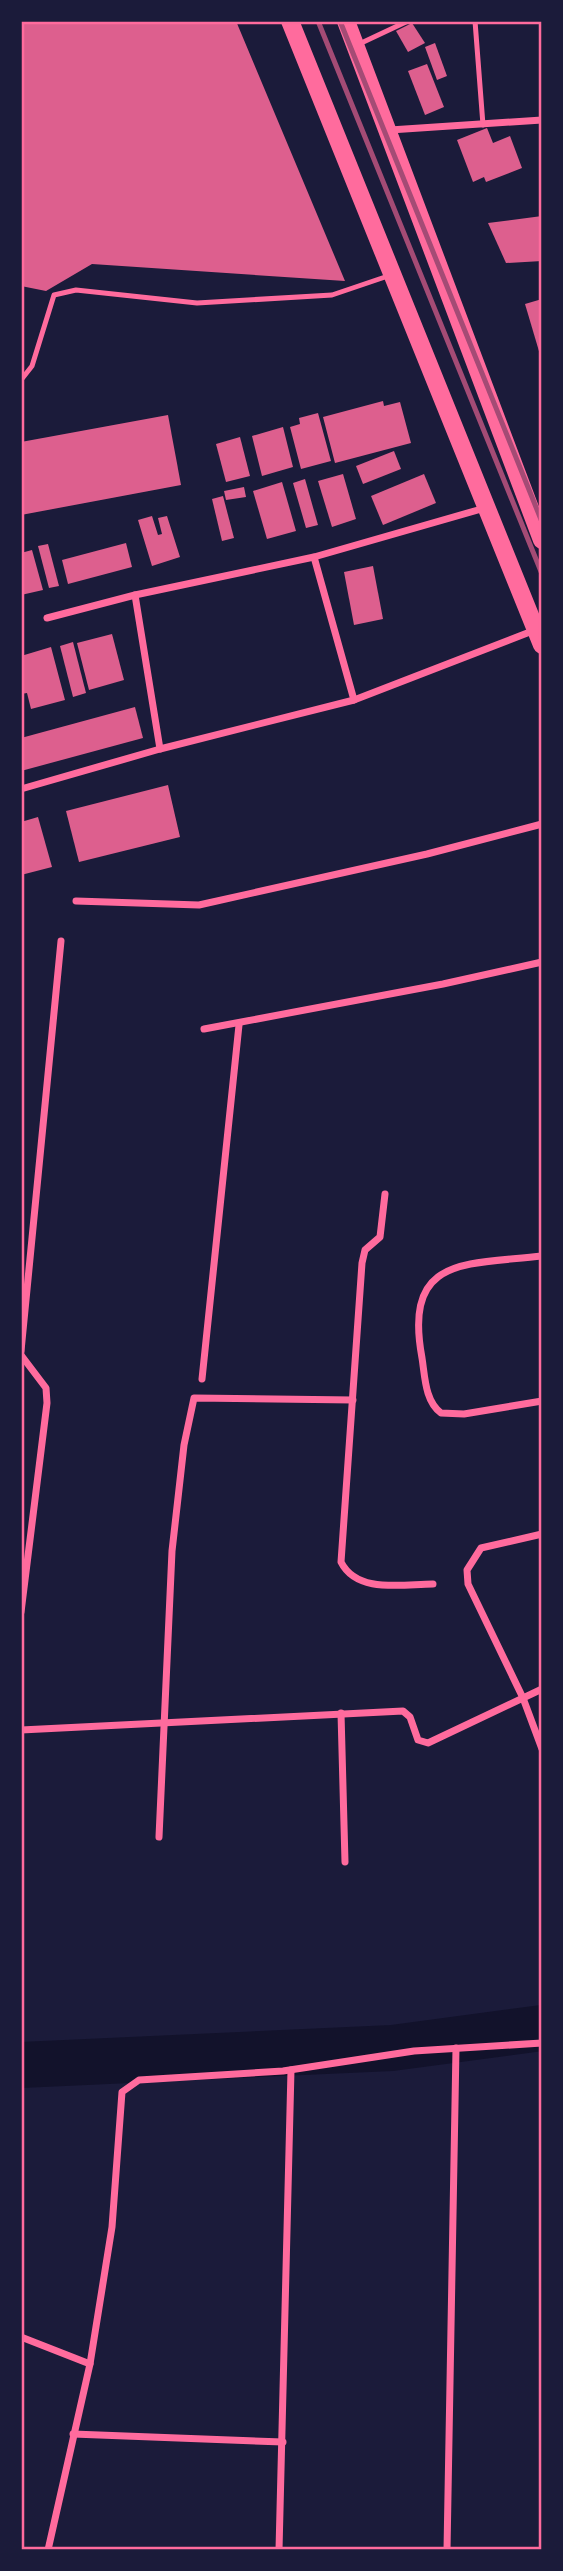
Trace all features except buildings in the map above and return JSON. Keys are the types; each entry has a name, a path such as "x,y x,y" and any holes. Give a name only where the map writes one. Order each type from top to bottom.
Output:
{"main road":[{"path":"290,21 539,637"},
{"path":"346,21 390,130 542,540"}],"street":[{"path":"390,130 542,120"},
{"path":"47,618 135,595 314,557 485,508"},
{"path":"314,557 354,700"},
{"path":"135,595 160,749"},
{"path":"21,789 160,749 354,700 539,637"},
{"path":"76,901 199,905 427,854 542,824"},
{"path":"21,1612 47,1403 46,1388 21,1353 61,941"},
{"path":"204,1029 239,1025 542,962"},
{"path":"202,1379 239,1025"},
{"path":"386,1194 380,1237 365,1250 362,1263 341,1562 346,1573 357,1580 372,1584 433,1584"},
{"path":"542,1256 456,1265 439,1274 425,1294 418,1317 419,1344 429,1398 441,1413 464,1414 542,1401"},
{"path":"159,1837 172,1551 184,1445 194,1398 353,1399"},
{"path":"542,1534 481,1548 467,1570 468,1584 523,1698 542,1749"},
{"path":"21,1730 403,1711 410,1717 418,1740 428,1742 542,1689"},
{"path":"341,1713 345,1862"},
{"path":"48,2550 90,2364 112,2227 118,2103 122,2092 139,2080 291,2070 456,2048 542,2043"},
{"path":"447,2550 456,2048"},
{"path":"279,2550 291,2070"},
{"path":"21,2337 90,2364"},
{"path":"73,2434 283,2442"}],"lane":[{"path":"356,46 408,21"},
{"path":"475,21 483,125"},
{"path":"21,380 32,366 54,295 76,290 210,303 332,295 394,274"}],"waterway":[{"path":"21,2065 392,2048 542,2028"}],"railway":[{"path":"318,21 542,574"},
{"path":"340,21 542,522"}]}
